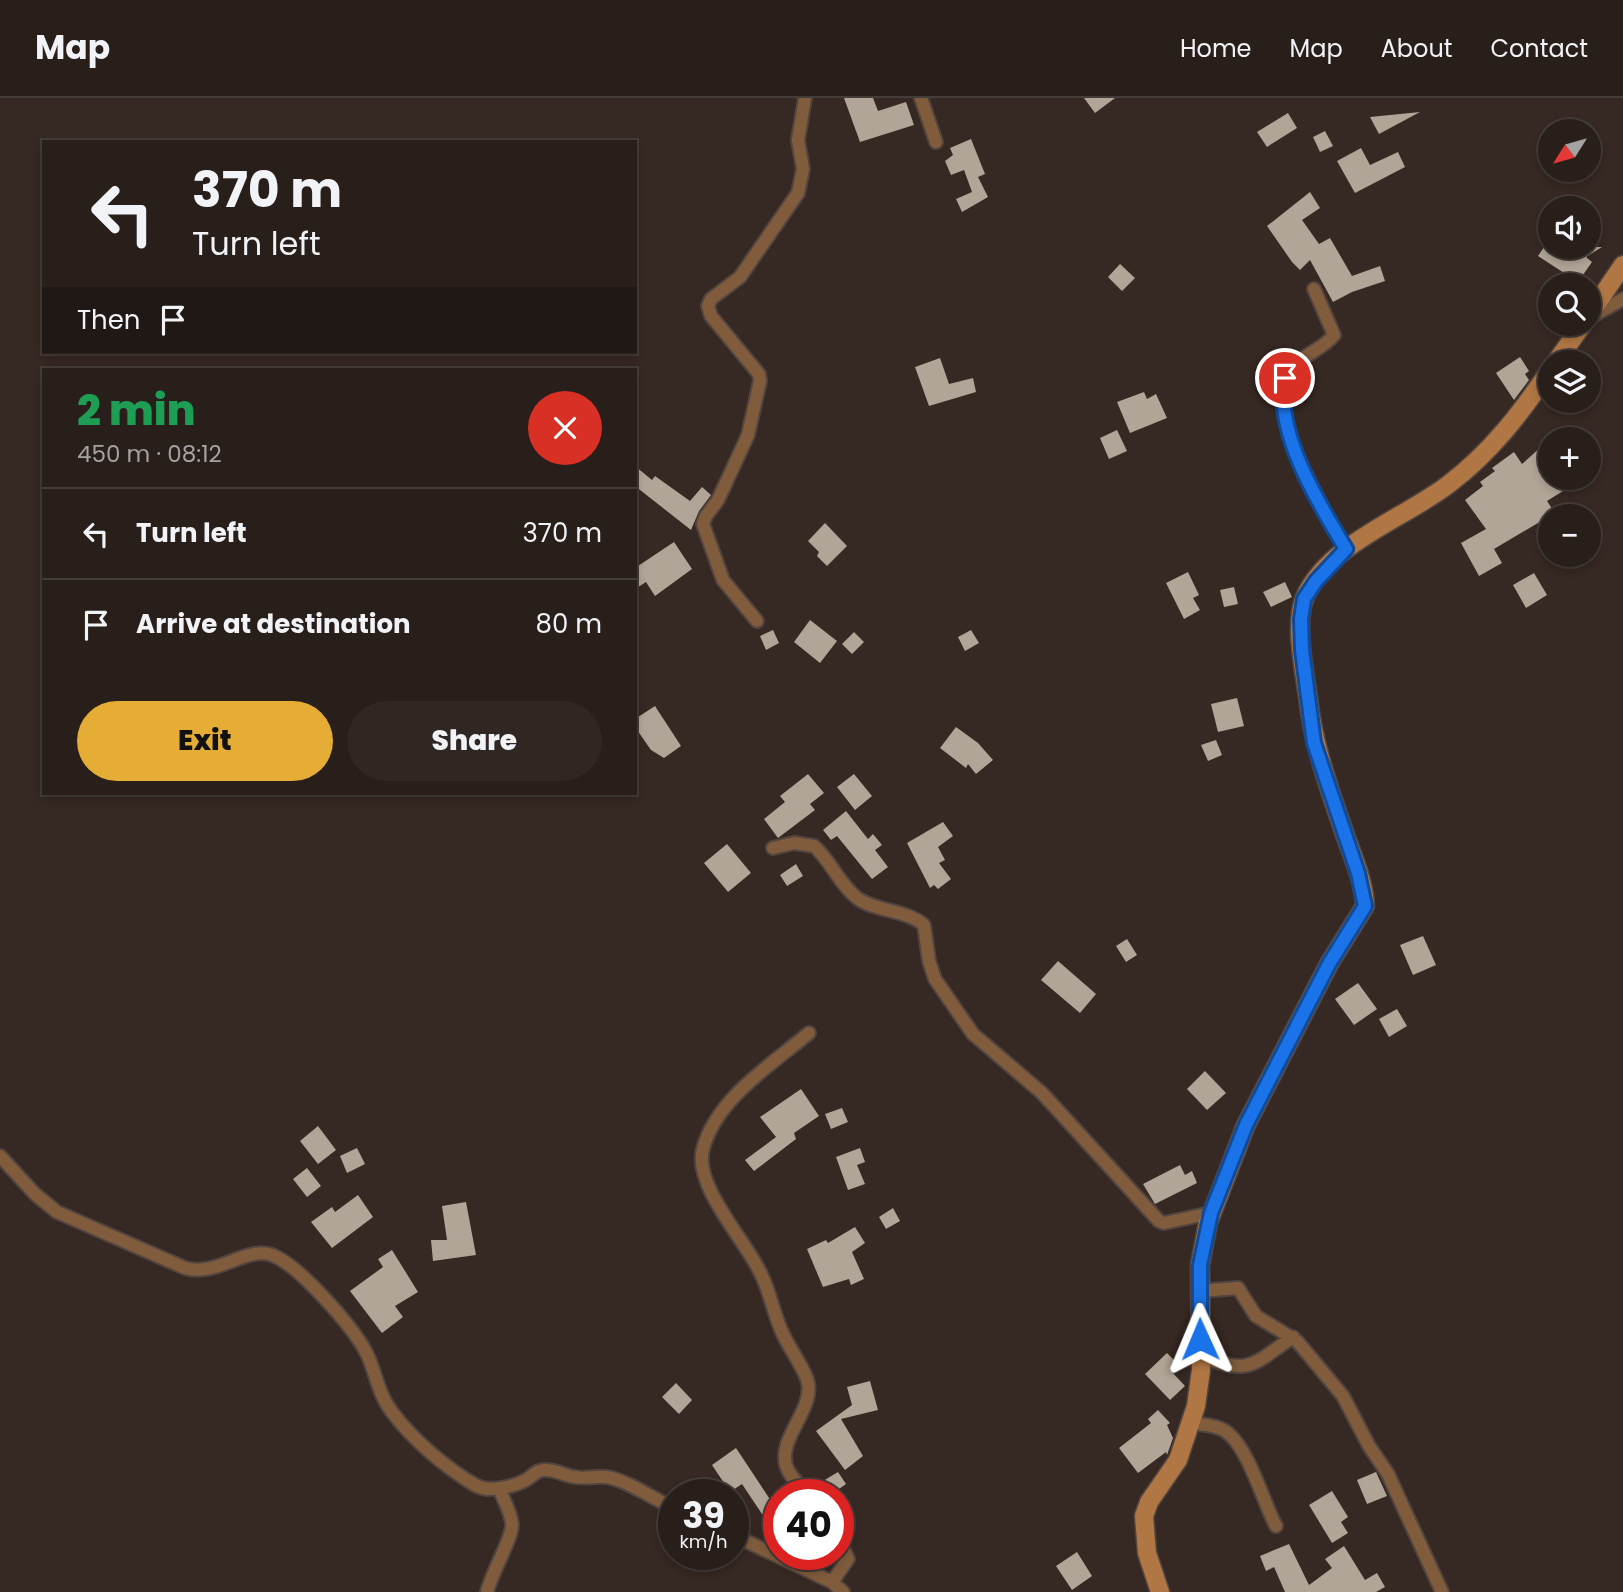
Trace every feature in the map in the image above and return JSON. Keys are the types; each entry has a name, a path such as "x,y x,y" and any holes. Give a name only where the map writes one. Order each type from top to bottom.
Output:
{"street":[{"path":"757,621 719,572 718,560 704,524 748,435 760,381 759,374 711,316 708,306 711,299 740,277 798,193 803,169 798,140 805,98"},
{"path":"921,98 936,142"},
{"path":"1601,299 1623,265"},
{"path":"1314,289 1334,335 1290,369 1283,388 1284,408 1303,473 1346,549"},
{"path":"1601,311 1623,299"},
{"path":"1160,1592 1147,1553 1144,1516 1149,1502 1178,1460 1200,1391 1200,1291 1203,1243 1211,1213 1246,1125 1329,964 1365,906 1358,873 1314,743 1302,650 1301,619 1304,599 1316,581 1346,549 1434,495 1460,475 1507,429 1538,386"},
{"path":"774,848 794,843 814,846 841,882 857,898 914,918 924,925 932,973 973,1034 1042,1093 1158,1221 1164,1223 1211,1213"},
{"path":"795,1479 785,1459 805,1403 808,1381 782,1331 761,1273 719,1205 702,1165 702,1152 719,1116 745,1087 810,1033"},
{"path":"0,1156 35,1194 57,1212 185,1268 197,1272 210,1270 259,1253 283,1261 319,1293 360,1342 380,1394 407,1430 476,1486 483,1489 499,1488 526,1480 535,1472 547,1469 572,1477 608,1477 658,1500"},
{"path":"1200,1291 1238,1287 1256,1316 1293,1338 1350,1406 1363,1435 1388,1474 1442,1592"},
{"path":"1201,1357 1240,1368 1252,1364 1293,1338"},
{"path":"1192,1423 1228,1433 1243,1454 1276,1526"},
{"path":"487,1592 490,1577 511,1534 512,1525 499,1488"},
{"path":"749,1543 832,1582 843,1592"},
{"path":"832,1582 840,1570"}],"building":[{"path":"844,98 873,98 878,111 906,102 914,125 860,142"},
{"path":"1084,98 1115,98 1095,113"},
{"path":"1420,112 1379,134 1370,117"},
{"path":"1288,113 1297,128 1267,147 1257,132"},
{"path":"1325,131 1333,146 1320,152 1313,137"},
{"path":"971,139 985,174 978,177 988,197 962,212 956,199 972,192 964,170 951,175 945,161 953,155 950,148"},
{"path":"1361,148 1370,165 1398,152 1405,167 1355,193 1337,161"},
{"path":"1310,192 1320,208 1302,220 1319,244 1330,238 1352,276 1380,266 1385,281 1352,292 1333,302 1310,260 1300,270 1292,262 1267,226"},
{"path":"1543,259 1588,259 1592,262 1584,273 1564,273"},
{"path":"1120,264 1135,278 1122,291 1108,277"},
{"path":"1520,357 1529,371 1525,374 1529,380 1514,400 1496,373"},
{"path":"940,358 949,384 973,378 976,392 929,406 915,367"},
{"path":"1144,392 1147,399 1156,394 1167,418 1130,433 1117,402"},
{"path":"1117,430 1127,451 1109,459 1100,438"},
{"path":"1538,450 1538,490 1565,490 1547,501 1549,504 1538,504 1538,523 1494,549 1502,563 1479,576 1461,543 1486,529 1465,500 1483,486 1480,482 1495,471 1492,468 1514,452 1522,464"},
{"path":"637,468 652,480 655,476 690,501 702,487 711,495 699,511 691,530 637,488"},
{"path":"825,523 847,546 827,566 817,556 819,552 808,541"},
{"path":"674,542 692,569 655,596 646,582 637,588 637,567"},
{"path":"1188,572 1199,595 1193,598 1200,610 1184,619 1166,583"},
{"path":"1534,573 1547,595 1526,608 1513,585"},
{"path":"1285,582 1292,597 1271,607 1263,592"},
{"path":"1234,587 1238,604 1224,607 1220,590"},
{"path":"810,620 837,641 820,663 794,642"},
{"path":"773,630 779,643 766,650 760,636"},
{"path":"971,630 979,643 965,651 958,637"},
{"path":"854,632 864,642 852,654 842,644"},
{"path":"1237,698 1244,726 1218,732 1211,704"},
{"path":"655,706 681,746 664,758 651,750 637,730 637,718"},
{"path":"956,727 978,743 993,760 976,774 968,764 966,768 940,748"},
{"path":"1216,740 1222,755 1208,761 1201,745"},
{"path":"808,774 824,793 810,804 815,810 778,838 764,819 785,802 780,796"},
{"path":"854,774 872,796 855,810 837,787"},
{"path":"846,811 868,839 873,834 882,845 875,850 888,867 872,879 837,836 831,840 823,830"},
{"path":"943,822 953,836 938,847 945,860 939,863 951,879 938,889 934,885 930,888 907,843"},
{"path":"727,844 751,873 728,892 704,863"},
{"path":"796,864 803,876 787,886 780,875"},
{"path":"1423,936 1436,965 1413,975 1400,945"},
{"path":"1127,939 1137,955 1126,962 1116,946"},
{"path":"1058,961 1096,994 1080,1013 1041,980"},
{"path":"1358,983 1377,1009 1354,1025 1335,999"},
{"path":"1397,1009 1407,1026 1389,1037 1379,1019"},
{"path":"1205,1071 1226,1093 1207,1110 1187,1089"},
{"path":"801,1089 819,1116 794,1133 796,1139 754,1171 745,1160 776,1137 760,1117"},
{"path":"842,1108 848,1122 831,1129 825,1114"},
{"path":"318,1126 336,1150 318,1164 300,1141"},
{"path":"357,1148 365,1164 347,1173 340,1156"},
{"path":"860,1148 865,1162 857,1165 865,1184 848,1190 836,1157"},
{"path":"1180,1165 1185,1175 1192,1171 1197,1183 1155,1204 1143,1184"},
{"path":"307,1168 321,1186 307,1197 293,1179"},
{"path":"358,1195 373,1217 332,1248 311,1222 332,1207 335,1212"},
{"path":"466,1202 476,1255 433,1261 431,1240 447,1240 442,1206"},
{"path":"893,1208 900,1221 886,1229 879,1217"},
{"path":"855,1227 865,1243 852,1252 864,1279 851,1285 849,1279 823,1287 807,1249 826,1240 828,1243"},
{"path":"392,1250 418,1292 395,1306 403,1317 382,1333 350,1291 383,1267 378,1259"},
{"path":"1167,1353 1177,1363 1170,1370 1185,1386 1170,1400 1145,1374"},
{"path":"870,1381 878,1410 841,1419 863,1456 845,1470 816,1431 852,1405 847,1387"},
{"path":"676,1383 692,1400 679,1414 662,1397"},
{"path":"1158,1410 1170,1423 1167,1425 1173,1438 1167,1455 1166,1452 1138,1473 1119,1448 1151,1423 1148,1419"},
{"path":"736,1448 763,1489 763,1516 749,1494 749,1479 721,1479 712,1465"},
{"path":"838,1472 843,1479 826,1479"},
{"path":"1376,1472 1387,1496 1367,1504 1357,1480"},
{"path":"1332,1491 1348,1517 1341,1522 1348,1533 1332,1543 1309,1505"},
{"path":"1289,1544 1309,1585 1332,1568 1325,1559 1344,1546 1365,1580 1377,1573 1385,1587 1376,1592 1285,1592 1274,1567 1266,1571 1260,1556"},
{"path":"1077,1552 1092,1576 1072,1590 1056,1566"}],"route":[{"path":"1200,1339 1200,1265 1211,1213 1246,1125 1338,946 1365,906 1358,873 1314,743 1302,650 1301,608 1304,599 1316,581 1346,549 1300,466 1284,408 1285,378"}]}
